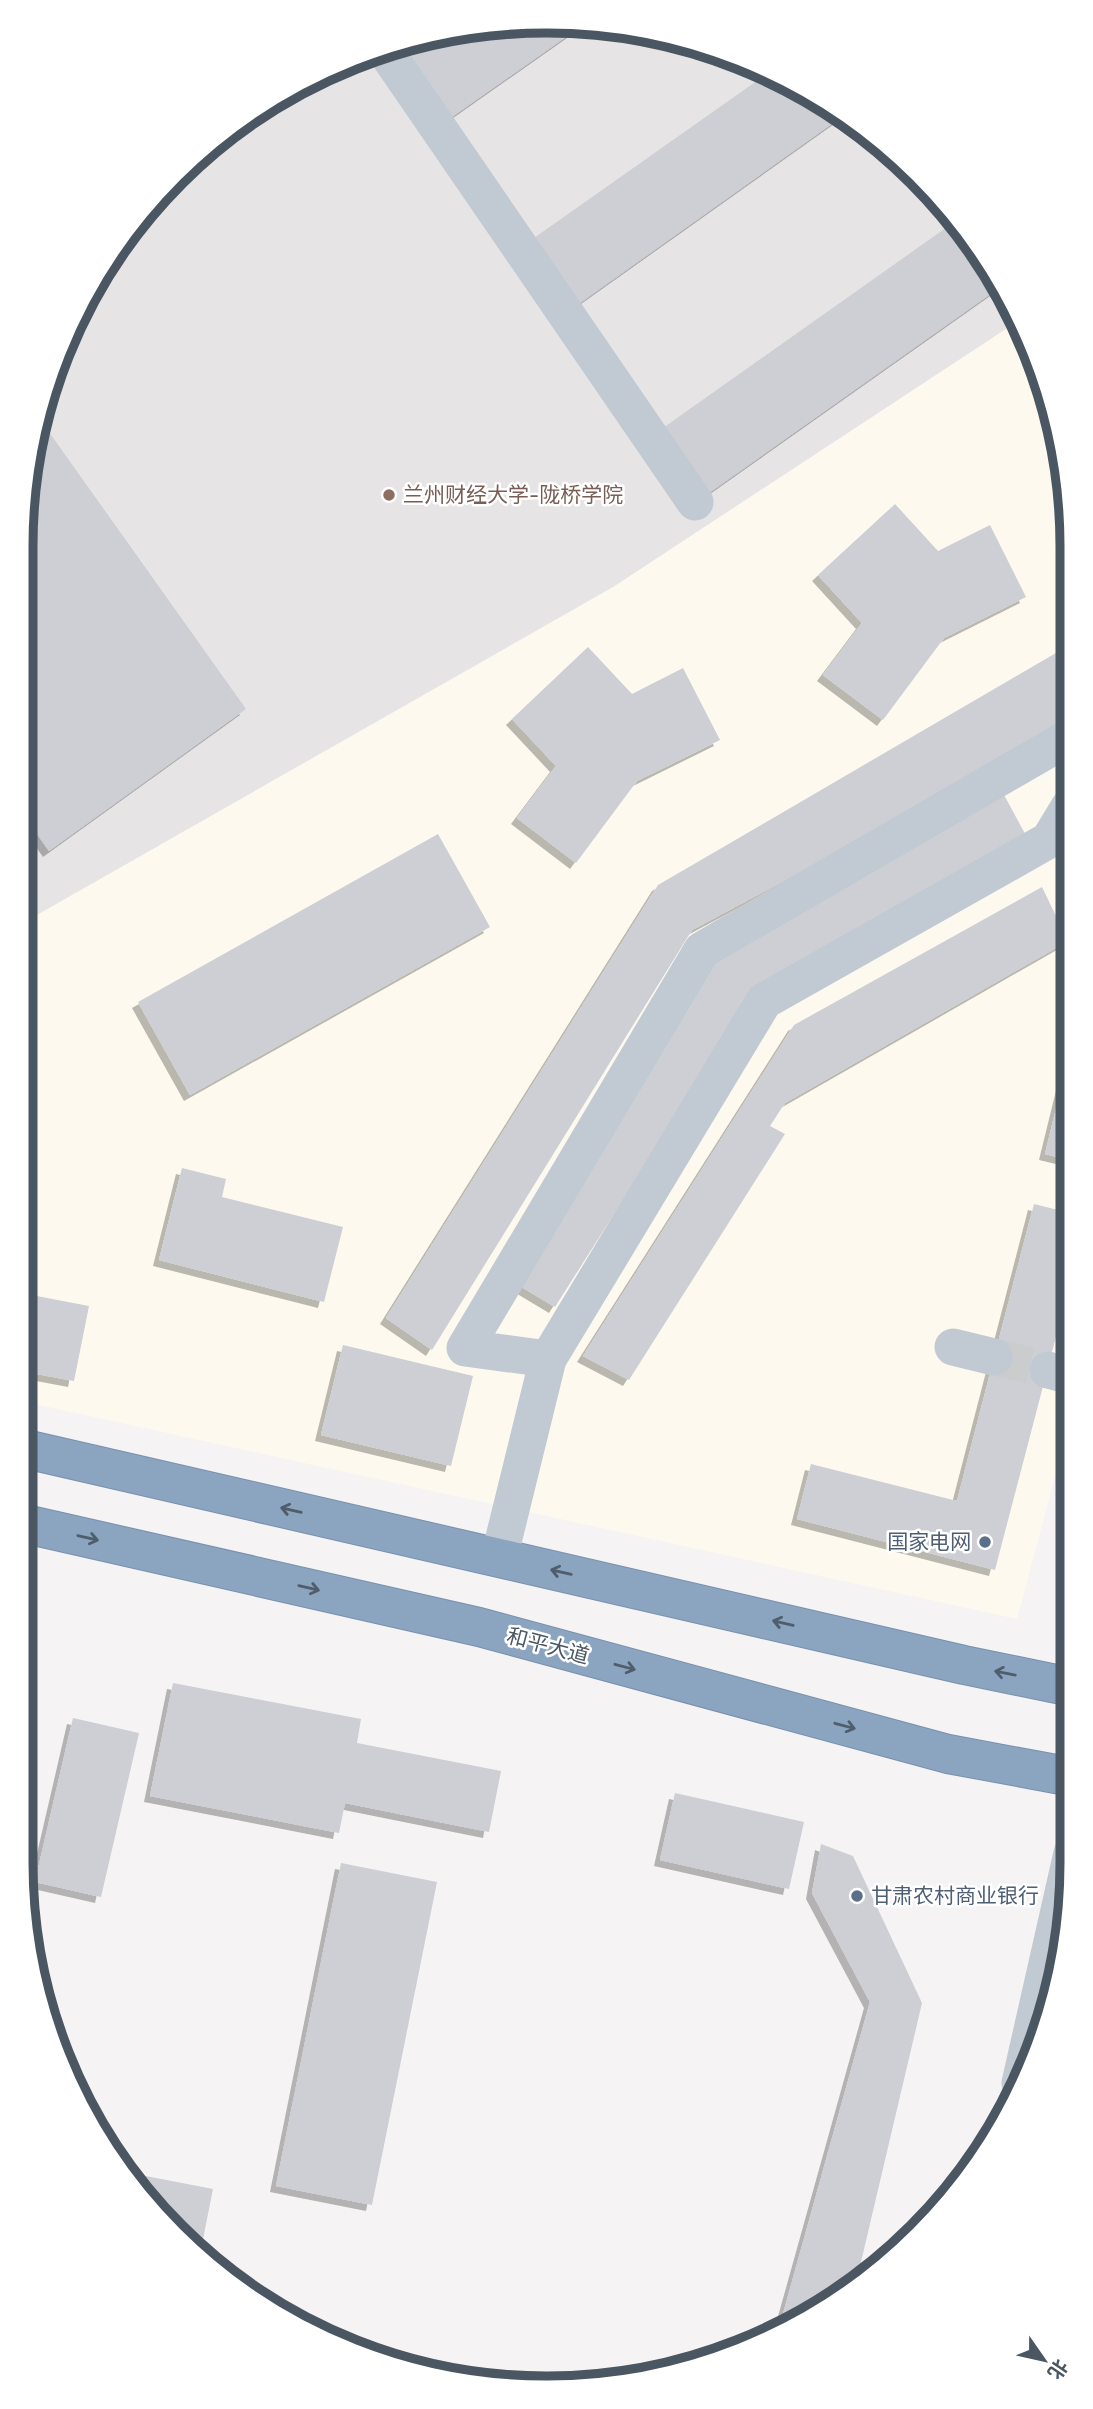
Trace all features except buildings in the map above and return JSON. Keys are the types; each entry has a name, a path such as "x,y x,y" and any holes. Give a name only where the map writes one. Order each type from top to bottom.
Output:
{"highway":[{"path":"33,1451 1060,1685"},
{"name":"和平大道","path":"33,1526 479,1627 948,1754 1060,1775"}],"street":[{"path":"390,58 695,502"},
{"path":"548,1359 465,1348 702,950 1060,743"},
{"path":"499,1558 548,1359 764,1001 1049,840 1060,822"},
{"path":"953,1347 994,1357"},
{"path":"1032,2029 1055,1927"}],"shaded area":[{"name":"兰州财经大学-陇桥学院","path":"546,33 580,34 647,43 711,60 743,72 774,86 832,120 859,139 909,184 954,234 973,261 1010,326 613,587 33,917 34,513 43,446 60,382 86,319 139,234 208,161 234,139 290,102 350,72 382,60 446,43 513,34"},
{"path":"1010,326 1033,382 1050,446 1059,513 1060,546 1060,1458 1017,1619 33,1404 33,917 613,587"}],"tunnel":[{"path":"994,1357 1048,1370"}],"place":[{"name":"兰州财经大学-陇桥学院","path":"389,495"},
{"name":"国家电网","path":"985,1542"},
{"name":"甘肃农村商业银行","path":"857,1896"}]}
